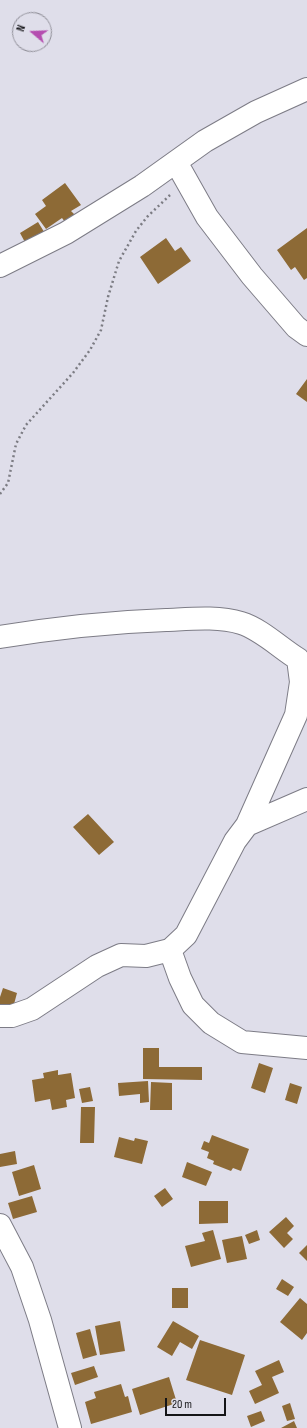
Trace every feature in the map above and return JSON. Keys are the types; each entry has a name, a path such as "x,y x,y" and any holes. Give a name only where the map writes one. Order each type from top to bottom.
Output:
{"street":[{"path":"0,266 66,233 142,186 205,141 256,112 307,89"},
{"path":"176,162 207,217 252,276 296,327 307,335"},
{"path":"0,637 44,630 126,622 221,619 242,623 302,656 301,682 296,715 247,825 235,841 186,935 170,950 146,956 121,955 98,966 32,1009 12,1016 0,1016"},
{"path":"247,825 307,799"},
{"path":"170,950 180,978 194,1005 211,1023 242,1042 307,1048"},
{"path":"0,1225 22,1267 38,1312 70,1428"}],"path":[{"path":"0,494 8,483 16,444 26,425 73,373 90,350 101,330 108,297 119,261 136,231 147,217 187,181"}],"building":[{"path":"65,183 81,205 71,211 75,215 65,222 62,218 46,229 35,214 46,206 42,200"},
{"path":"38,222 46,235 27,246 20,233"},
{"path":"307,228 307,278 304,280 295,267 291,270 277,250"},
{"path":"166,238 175,251 181,247 191,261 158,284 140,257"},
{"path":"307,379 307,402 296,394"},
{"path":"88,814 114,842 99,855 73,827"},
{"path":"3,988 17,993 13,1008 0,1004 0,997"},
{"path":"143,1048 159,1048 159,1067 202,1067 202,1080 143,1079"},
{"path":"259,1063 273,1068 265,1093 251,1088"},
{"path":"58,1070 58,1075 71,1073 75,1098 66,1100 67,1107 52,1110 50,1099 35,1102 32,1080 44,1078 43,1073"},
{"path":"148,1081 149,1102 140,1103 140,1094 119,1096 118,1083"},
{"path":"151,1082 172,1083 172,1110 150,1110"},
{"path":"290,1083 302,1087 297,1104 285,1100"},
{"path":"90,1087 93,1101 82,1103 79,1089"},
{"path":"81,1107 95,1107 94,1143 80,1143"},
{"path":"212,1135 249,1149 241,1171 233,1168 231,1171 213,1164 214,1161 207,1158 209,1152 201,1149 204,1141 209,1143"},
{"path":"119,1137 134,1141 135,1138 148,1141 142,1164 114,1157"},
{"path":"15,1151 17,1164 0,1167 0,1154"},
{"path":"187,1162 212,1172 206,1186 182,1177"},
{"path":"34,1165 41,1189 19,1196 12,1172"},
{"path":"165,1188 173,1199 162,1207 154,1196"},
{"path":"32,1196 37,1212 13,1219 8,1203"},
{"path":"199,1201 228,1201 228,1223 199,1224"},
{"path":"286,1217 294,1226 287,1233 293,1239 284,1248 269,1232"},
{"path":"213,1230 221,1259 191,1267 185,1246 205,1241 202,1233"},
{"path":"257,1230 260,1240 249,1244 245,1235"},
{"path":"242,1236 247,1259 227,1263 222,1240"},
{"path":"307,1245 307,1261 299,1253"},
{"path":"282,1279 294,1287 288,1296 276,1289"},
{"path":"172,1288 188,1288 188,1308 172,1308"},
{"path":"300,1298 307,1304 307,1333 302,1340 280,1322"},
{"path":"120,1321 125,1351 100,1355 95,1326"},
{"path":"173,1321 199,1336 192,1349 180,1342 172,1356 157,1347"},
{"path":"90,1329 97,1355 83,1359 76,1333"},
{"path":"200,1340 245,1355 232,1395 186,1380"},
{"path":"279,1360 284,1372 272,1377 279,1393 255,1404 249,1391 262,1385 255,1371"},
{"path":"94,1366 98,1377 75,1385 71,1373"},
{"path":"169,1377 177,1403 140,1415 132,1389"},
{"path":"121,1384 125,1397 128,1396 132,1412 91,1424 85,1402 96,1398 94,1392"},
{"path":"290,1403 295,1419 287,1421 282,1406"},
{"path":"261,1411 265,1421 251,1427 247,1416"},
{"path":"294,1421 297,1428 281,1428"}]}
